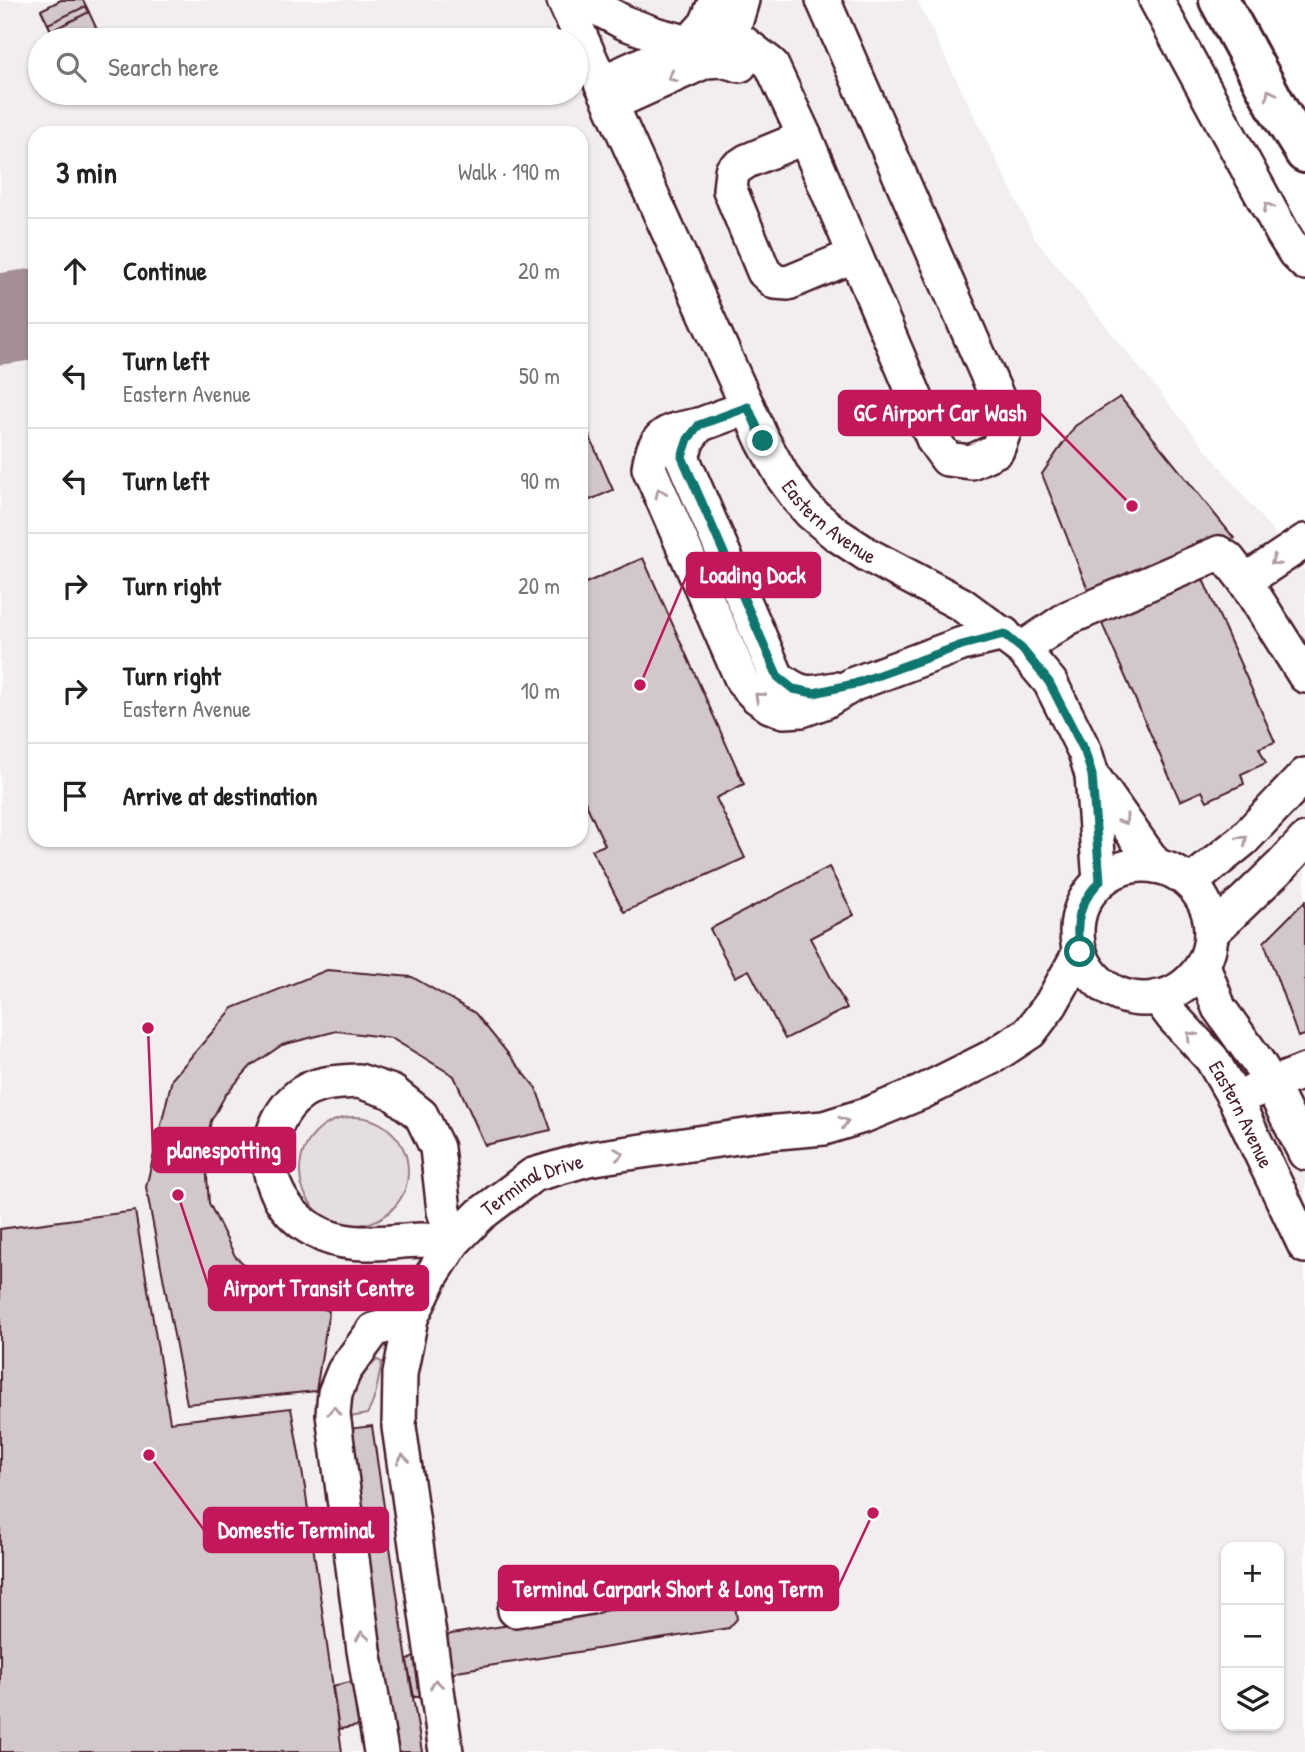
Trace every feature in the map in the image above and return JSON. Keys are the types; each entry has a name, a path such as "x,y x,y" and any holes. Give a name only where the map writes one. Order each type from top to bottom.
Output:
{"highway":[{"path":"1219,0 1305,153"}],"street":[{"name":"Eastern Avenue","path":"564,0 577,28"},
{"path":"582,0 625,23 689,43 716,37 731,38 746,44 771,64 797,140 855,255 934,441 947,458 971,462 997,450 1006,426 1001,406 823,0"},
{"path":"606,93 689,43 706,24 716,0"},
{"path":"731,38 742,0"},
{"path":"1156,0 1283,234 1305,263"},
{"name":"Eastern Avenue","path":"588,53 763,441 800,502 836,534 868,555 961,604 1013,642 1049,682 1085,752 1092,775 1100,881"},
{"path":"606,93 706,61 722,60 738,64 751,73 768,92 780,116 797,140"},
{"path":"797,140 747,161 732,171 730,190 764,272 775,282 788,283 855,255"},
{"path":"748,407 699,425 671,431 658,440 651,453 649,468 743,682 770,706 784,711 802,710 824,702 854,684 962,645 1013,642 1219,552 1245,581 1305,676"},
{"path":"1245,581 1305,541"},
{"name":"Eastern Avenue","path":"1092,775 1156,866"},
{"path":"1190,883 1243,840 1305,775"},
{"path":"1211,933 1305,841"},
{"path":"1141,865 1156,866 1180,875 1190,883 1202,897 1209,915 1211,933 1203,965 1192,980 1158,997 1138,998 1119,994 1102,984 1089,970 1080,952 1077,937 1080,914 1089,892 1100,881 1126,867 1141,865"},
{"name":"Terminal Drive","path":"446,1752 399,1427 400,1374 411,1318 432,1276 454,1241 481,1214 533,1175 588,1158 766,1133 824,1128 866,1115 920,1093 992,1056 1030,1032 1051,1004 1080,952"},
{"name":"Eastern Avenue","path":"1203,965 1219,1008 1271,1084 1305,1153"},
{"name":"Eastern Avenue","path":"1158,997 1212,1059 1235,1100 1305,1246"},
{"path":"1235,1100 1305,1071"},
{"path":"359,1081 392,1092 421,1115 437,1147 444,1211 454,1241 348,1242 317,1233 292,1215 277,1192 269,1165 272,1137 282,1113 302,1092 329,1083 359,1081"},
{"path":"382,1752 364,1650 333,1414 335,1393 344,1371 374,1330 411,1318"},
{"path":"515,1610 591,1597"}],"shaded area":[{"path":"0,0 917,0 1036,240 1305,571 1305,1752 0,1752"},
{"path":"354,1117 375,1121 392,1133 404,1150 408,1171 404,1192 392,1209 375,1221 354,1225 333,1221 316,1209 304,1192 300,1171 304,1150 316,1133 333,1121"},
{"path":"377,1360 382,1362 370,1408 367,1414 350,1417 357,1386 365,1372"}],"building":[{"path":"61,0 83,0 89,12 57,28 50,28 41,10"},
{"path":"86,6 96,28 50,28 48,24"},
{"path":"1120,397 1234,538 1090,595 1042,474 1075,426"},
{"path":"588,433 613,490 588,501"},
{"path":"643,558 744,784 716,798 745,858 624,912 592,850 605,845 588,808 588,582"},
{"path":"1201,575 1275,742 1259,748 1266,763 1241,774 1244,784 1207,801 1202,791 1180,801 1100,619"},
{"path":"829,867 854,915 810,938 847,1008 785,1039 749,970 735,977 710,929"},
{"path":"1305,901 1305,1035 1298,1037 1264,942"},
{"path":"327,970 412,977 475,1013 536,1088 551,1130 485,1145 454,1076 391,1038 337,1031 282,1045 251,1066 226,1094 211,1121 205,1150 209,1203 235,1256 271,1289 329,1311 316,1391 187,1404 146,1187 172,1079 233,1008"},
{"path":"135,1211 170,1422 291,1408 305,1488 342,1752 0,1752 0,1229"},
{"path":"372,1426 422,1752 393,1752 383,1722 339,1729 332,1686 374,1677 347,1429"},
{"path":"722,1593 734,1598 737,1619 729,1628 457,1671 423,1697 414,1697 407,1661 451,1634"}],"taxiway":[{"path":"0,319 28,315"}],"place":[{"name":"GC Airport Car Wash","path":"1132,506"},
{"name":"Loading Dock","path":"640,685"},
{"name":"planespotting","path":"148,1028"},
{"name":"Airport Transit Centre","path":"178,1195"},
{"name":"Domestic Terminal","path":"149,1455"},
{"name":"Terminal Carpark Short & Long Term","path":"873,1513"}],"route":[{"path":"763,441 748,407 699,425 688,439 682,457 778,677 793,689 814,693 854,684 962,645 1004,634 1022,649 1049,682 1085,752 1092,775 1100,881 1089,892 1077,921 1080,952"}]}
